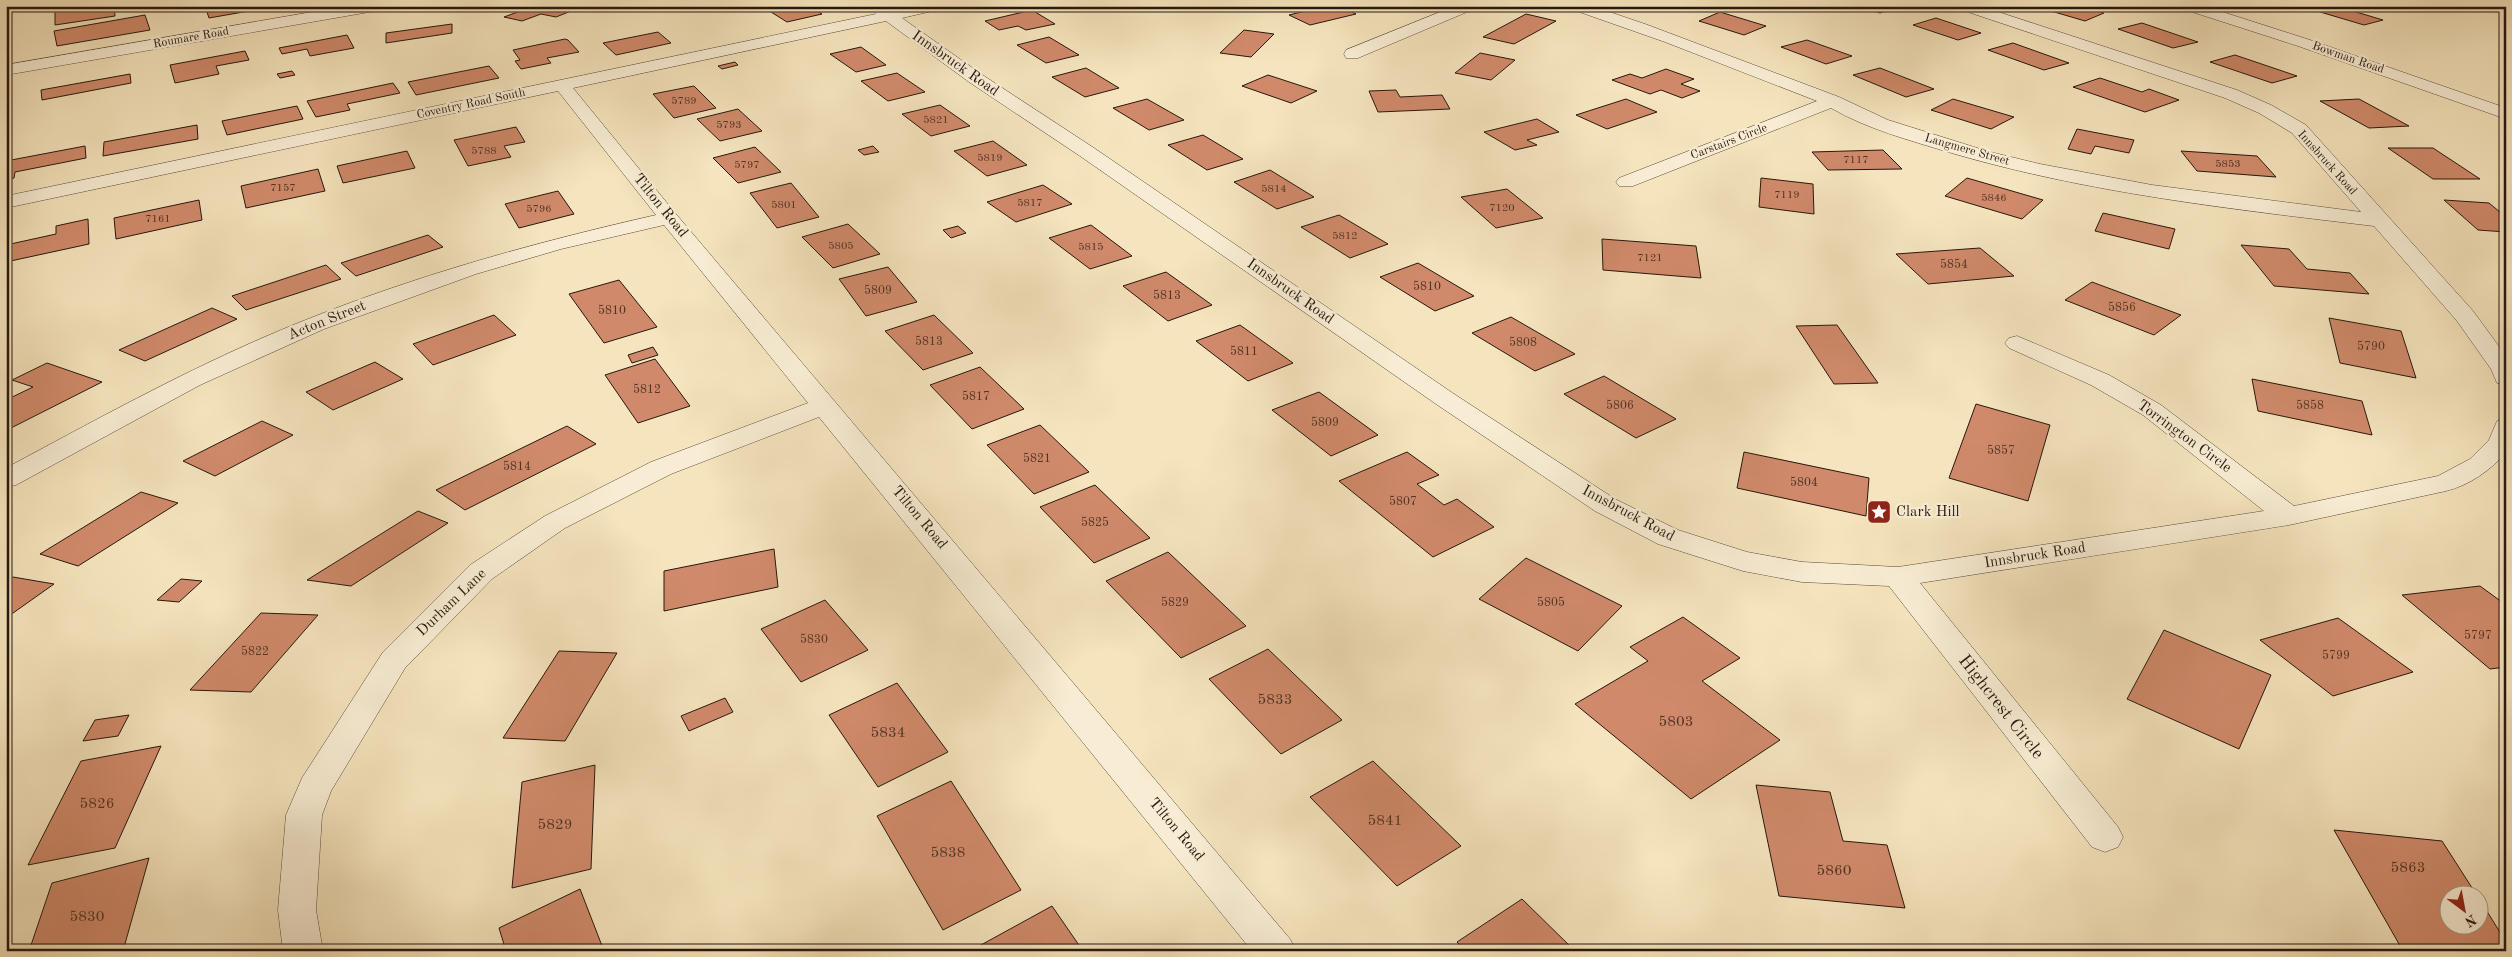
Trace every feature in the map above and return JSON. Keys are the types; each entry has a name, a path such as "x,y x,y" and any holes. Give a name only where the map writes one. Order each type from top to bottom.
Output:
{"street":[{"name":"Roumare Road","path":"6,70 376,6"},
{"name":"Coventry Road South","path":"6,202 562,85 881,11 936,6"},
{"path":"1352,54 1469,6"},
{"name":"Langmere Street","path":"1576,6 1716,55 1833,101 1854,113 1929,140 2043,171 2144,191 2378,220"},
{"name":"Innsbruck Road","path":"1964,6 2231,94 2265,108 2299,129 2465,316 2502,369 2506,378"},
{"name":"Bowman Road","path":"2188,6 2314,46 2506,114"},
{"name":"Innsbruck Road","path":"881,11 1445,398 1605,505 1668,538 1743,561 1802,572 1898,577 2289,516 2446,483 2480,465 2501,442 2506,427"},
{"name":"Tilton Road","path":"562,85 669,218 826,405 1276,951"},
{"name":"Carstairs Circle","path":"1626,182 1833,101"},
{"name":"Acton Street","path":"6,479 191,380 316,324 468,269 556,244 669,218"},
{"name":"Torrington Circle","path":"2017,343 2100,380 2152,410 2289,516"},
{"name":"Durham Lane","path":"303,951 298,910 304,815 315,788 394,660 481,572 555,522 661,468 826,405"},
{"name":"Highcrest Circle","path":"1898,577 2104,837"}],"building":[{"path":"86,6 114,6 115,16 55,25 55,11"},
{"path":"222,6 272,7 209,18 206,9"},
{"path":"534,6 584,6 556,17 541,14 522,21 504,17"},
{"path":"809,6 822,14 787,22 763,7"},
{"path":"1084,6 1113,6 1092,11"},
{"path":"1326,6 1340,6 1356,14 1310,25 1289,15"},
{"path":"1859,6 1900,6 1880,13"},
{"path":"2034,6 2079,6 2104,13 2085,21"},
{"path":"2300,6 2336,6 2383,20 2364,25"},
{"path":"1032,10 1055,24 1026,30 1018,26 999,30 985,21"},
{"path":"1720,12 1766,26 1744,35 1699,21"},
{"path":"1526,14 1556,21 1514,44 1483,37"},
{"path":"145,15 150,30 57,46 54,31"},
{"path":"1936,18 1981,33 1958,40 1913,25"},
{"path":"2142,23 2198,42 2173,48 2118,29"},
{"path":"452,24 452,33 386,43 386,33"},
{"path":"1244,30 1274,34 1251,57 1220,53"},
{"path":"658,32 671,43 616,55 603,43"},
{"path":"347,35 354,48 310,56 307,49 282,54 279,48"},
{"path":"1049,37 1079,55 1046,63 1017,45"},
{"path":"565,39 579,52 547,58 551,63 521,69 515,61 520,60 513,50"},
{"path":"1807,40 1852,56 1826,64 1781,47"},
{"path":"2013,43 2069,63 2044,70 1988,50"},
{"path":"861,47 886,65 856,72 830,54"},
{"path":"245,51 249,60 216,66 219,74 175,83 170,65"},
{"path":"1480,53 1515,60 1491,80 1455,73"},
{"path":"2235,55 2297,76 2272,83 2210,62"},
{"path":"735,62 738,65 722,69 718,66"},
{"path":"489,66 499,78 416,95 408,82"},
{"path":"1086,68 1119,88 1085,97 1052,77"},
{"path":"1880,68 1934,89 1906,97 1853,75"},
{"path":"1666,69 1694,79 1681,84 1700,91 1682,98 1661,90 1650,94 1612,80 1630,74 1642,78"},
{"path":"292,71 295,75 280,78 277,74"},
{"path":"897,73 925,92 888,101 861,81"},
{"path":"130,74 131,83 42,100 41,90"},
{"path":"1268,75 1317,91 1291,103 1242,86"},
{"path":"2100,78 2142,92 2149,89 2179,100 2145,112 2073,87"},
{"path":"393,83 400,93 347,104 350,110 316,117 307,101"},
{"path":"694,86 716,108 674,118 653,94"},
{"path":"1396,90 1400,97 1442,95 1450,109 1378,112 1369,91"},
{"path":"1147,99 1184,120 1149,130 1113,108"},
{"path":"1626,99 1657,112 1607,129 1576,115"},
{"path":"1953,99 2014,117 1991,129 1931,110"},
{"path":"2359,99 2409,126 2369,128 2320,101"},
{"path":"940,105 970,126 931,136 902,114"},
{"path":"297,106 303,119 227,135 222,121"},
{"path":"738,109 762,131 720,141 697,119"},
{"path":"1537,119 1559,132 1527,140 1537,145 1515,150 1484,132"},
{"path":"197,125 198,139 103,156 104,142"},
{"path":"516,127 525,142 504,146 511,157 468,166 454,140"},
{"path":"2077,129 2134,140 2129,153 2095,146 2091,154 2068,149"},
{"path":"1203,135 1243,159 1207,170 1168,145"},
{"path":"993,141 1027,165 987,176 954,151"},
{"path":"85,146 86,158 15,172 14,178 6,180 6,161"},
{"path":"873,146 879,152 864,155 858,150"},
{"path":"755,147 781,172 738,183 713,158"},
{"path":"2388,148 2433,148 2480,179 2433,179"},
{"path":"1883,150 1902,169 1828,170 1812,152"},
{"path":"407,151 415,168 343,183 337,166"},
{"path":"2181,151 2257,156 2276,177 2197,171"},
{"path":"318,169 325,191 246,208 241,186"},
{"path":"1270,170 1314,197 1277,209 1234,182"},
{"path":"1761,178 1813,184 1814,214 1759,207"},
{"path":"1967,178 2043,200 2022,219 1945,196"},
{"path":"791,183 819,217 777,228 750,193"},
{"path":"1043,185 1072,204 1016,222 987,202"},
{"path":"1507,189 1543,218 1496,228 1461,197"},
{"path":"558,191 574,214 519,228 505,204"},
{"path":"199,200 202,220 116,239 114,218"},
{"path":"2444,200 2489,203 2506,217 2506,232 2478,230"},
{"path":"2103,213 2175,229 2169,249 2095,231"},
{"path":"1339,215 1388,244 1350,258 1301,227"},
{"path":"88,219 89,244 6,262 6,245 56,234 56,226"},
{"path":"848,224 880,254 833,268 802,237"},
{"path":"1091,225 1132,256 1090,269 1049,238"},
{"path":"958,226 966,233 951,238 943,230"},
{"path":"428,235 443,247 356,276 341,263"},
{"path":"1602,239 1696,246 1701,278 1603,270"},
{"path":"2241,245 2289,249 2307,269 2350,273 2369,294 2274,286"},
{"path":"1980,248 2014,276 1928,284 1896,254"},
{"path":"1418,263 1474,296 1435,311 1380,277"},
{"path":"326,265 341,279 246,310 232,296"},
{"path":"888,267 917,302 866,316 839,279"},
{"path":"1166,272 1212,305 1168,321 1123,286"},
{"path":"619,280 657,327 604,343 569,294"},
{"path":"2092,282 2181,315 2154,335 2065,300"},
{"path":"212,308 237,319 145,361 119,350"},
{"path":"494,315 516,335 433,365 413,344"},
{"path":"934,315 973,353 923,370 885,331"},
{"path":"1511,317 1575,354 1535,371 1472,333"},
{"path":"2329,318 2401,331 2416,378 2340,363"},
{"path":"1240,325 1293,363 1248,381 1196,341"},
{"path":"1837,325 1878,383 1834,384 1796,326"},
{"path":"653,347 658,355 632,363 628,355"},
{"path":"655,359 690,406 638,423 605,375"},
{"path":"375,362 403,379 333,410 306,392"},
{"path":"47,363 102,382 11,428 6,426 6,400 33,387 12,380"},
{"path":"980,367 1024,409 972,429 930,385"},
{"path":"1604,376 1676,419 1636,438 1564,394"},
{"path":"2252,379 2362,401 2372,435 2258,411"},
{"path":"1319,392 1378,435 1331,456 1272,410"},
{"path":"1976,404 2050,425 2028,501 1949,478"},
{"path":"262,421 293,435 215,476 183,461"},
{"path":"1040,425 1089,472 1034,494 987,445"},
{"path":"567,426 596,444 465,510 436,490"},
{"path":"1407,452 1439,475 1417,484 1444,505 1457,499 1494,527 1433,557 1339,481"},
{"path":"1744,452 1869,478 1866,516 1737,488"},
{"path":"1095,485 1150,538 1094,563 1040,507"},
{"path":"141,492 178,503 78,566 40,554"},
{"path":"418,511 448,523 351,586 307,580"},
{"path":"774,549 778,587 664,611 664,571"},
{"path":"1168,552 1246,626 1181,658 1106,581"},
{"path":"1526,558 1622,606 1578,651 1479,599"},
{"path":"13,577 54,584 6,618 6,581"},
{"path":"181,579 202,581 179,602 157,600"},
{"path":"2480,586 2506,605 2506,667 2490,669 2402,595"},
{"path":"825,600 868,650 801,682 761,629"},
{"path":"261,613 318,615 251,692 190,690"},
{"path":"1683,617 1740,658 1702,681 1780,740 1691,799 1575,704 1648,661 1630,647"},
{"path":"2338,618 2413,672 2333,696 2260,640"},
{"path":"2164,630 2271,675 2239,749 2127,699"},
{"path":"1268,649 1342,720 1281,754 1209,679"},
{"path":"559,651 617,653 565,741 503,738"},
{"path":"897,683 948,752 878,787 829,715"},
{"path":"725,698 733,712 689,731 681,716"},
{"path":"129,715 118,736 83,741 95,720"},
{"path":"161,746 115,848 28,865 81,761"},
{"path":"1373,761 1461,846 1397,886 1310,797"},
{"path":"595,765 591,869 512,888 522,782"},
{"path":"951,781 1021,890 943,930 877,816"},
{"path":"1756,785 1830,792 1843,841 1887,845 1905,908 1779,896"},
{"path":"2334,830 2442,841 2470,884 2440,884 2440,934 2490,934 2490,916 2506,942 2506,951 2403,951"},
{"path":"149,858 123,951 29,951 52,883"},
{"path":"580,889 604,951 506,951 499,928"},
{"path":"1522,899 1575,951 1465,951 1457,942"},
{"path":"1052,906 1083,951 970,951"}],"place":[{"name":"Clark Hill","path":"1879,512"}]}
